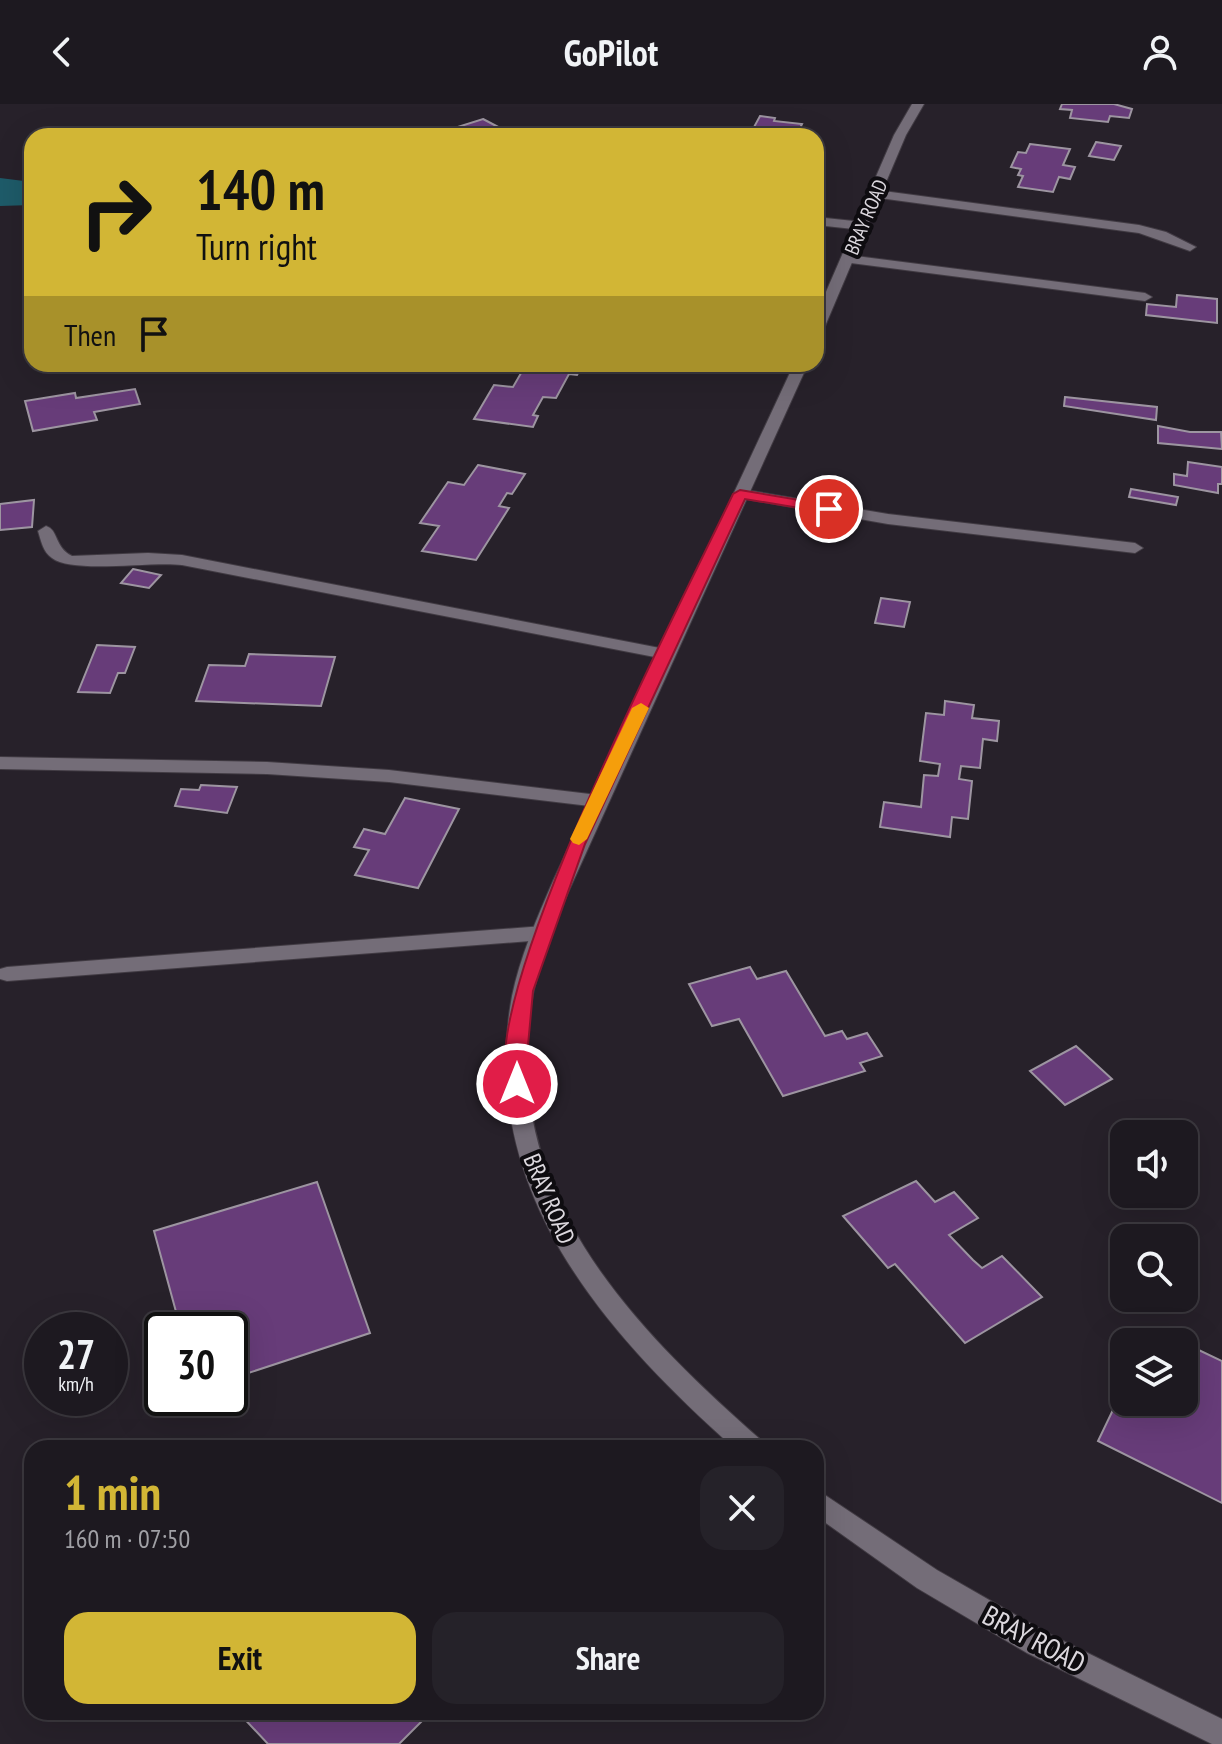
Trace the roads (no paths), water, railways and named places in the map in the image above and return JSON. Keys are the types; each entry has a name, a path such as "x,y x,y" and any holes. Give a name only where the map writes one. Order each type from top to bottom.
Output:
{"street":[{"name":"BRAY ROAD","path":"824,304 863,226 900,135 918,104"},
{"path":"876,194 1139,229 1190,247"},
{"path":"824,222 863,226"},
{"path":"848,259 1145,297"},
{"name":"BRAY ROAD","path":"743,1440 699,1403 612,1311 567,1245 541,1192 521,1127 515,1062 523,991 576,844 797,372"},
{"path":"740,494 888,519 1135,548"},
{"path":"46,531 47,545 58,557 78,562 136,558 182,560 665,654"},
{"path":"0,763 267,768 389,776 598,801"},
{"path":"7,974 543,933"},
{"name":"BRAY ROAD","path":"824,1507 927,1579 1023,1635 1222,1734"}],"water":[{"path":"0,178 24,181 24,205 0,206"}]}
